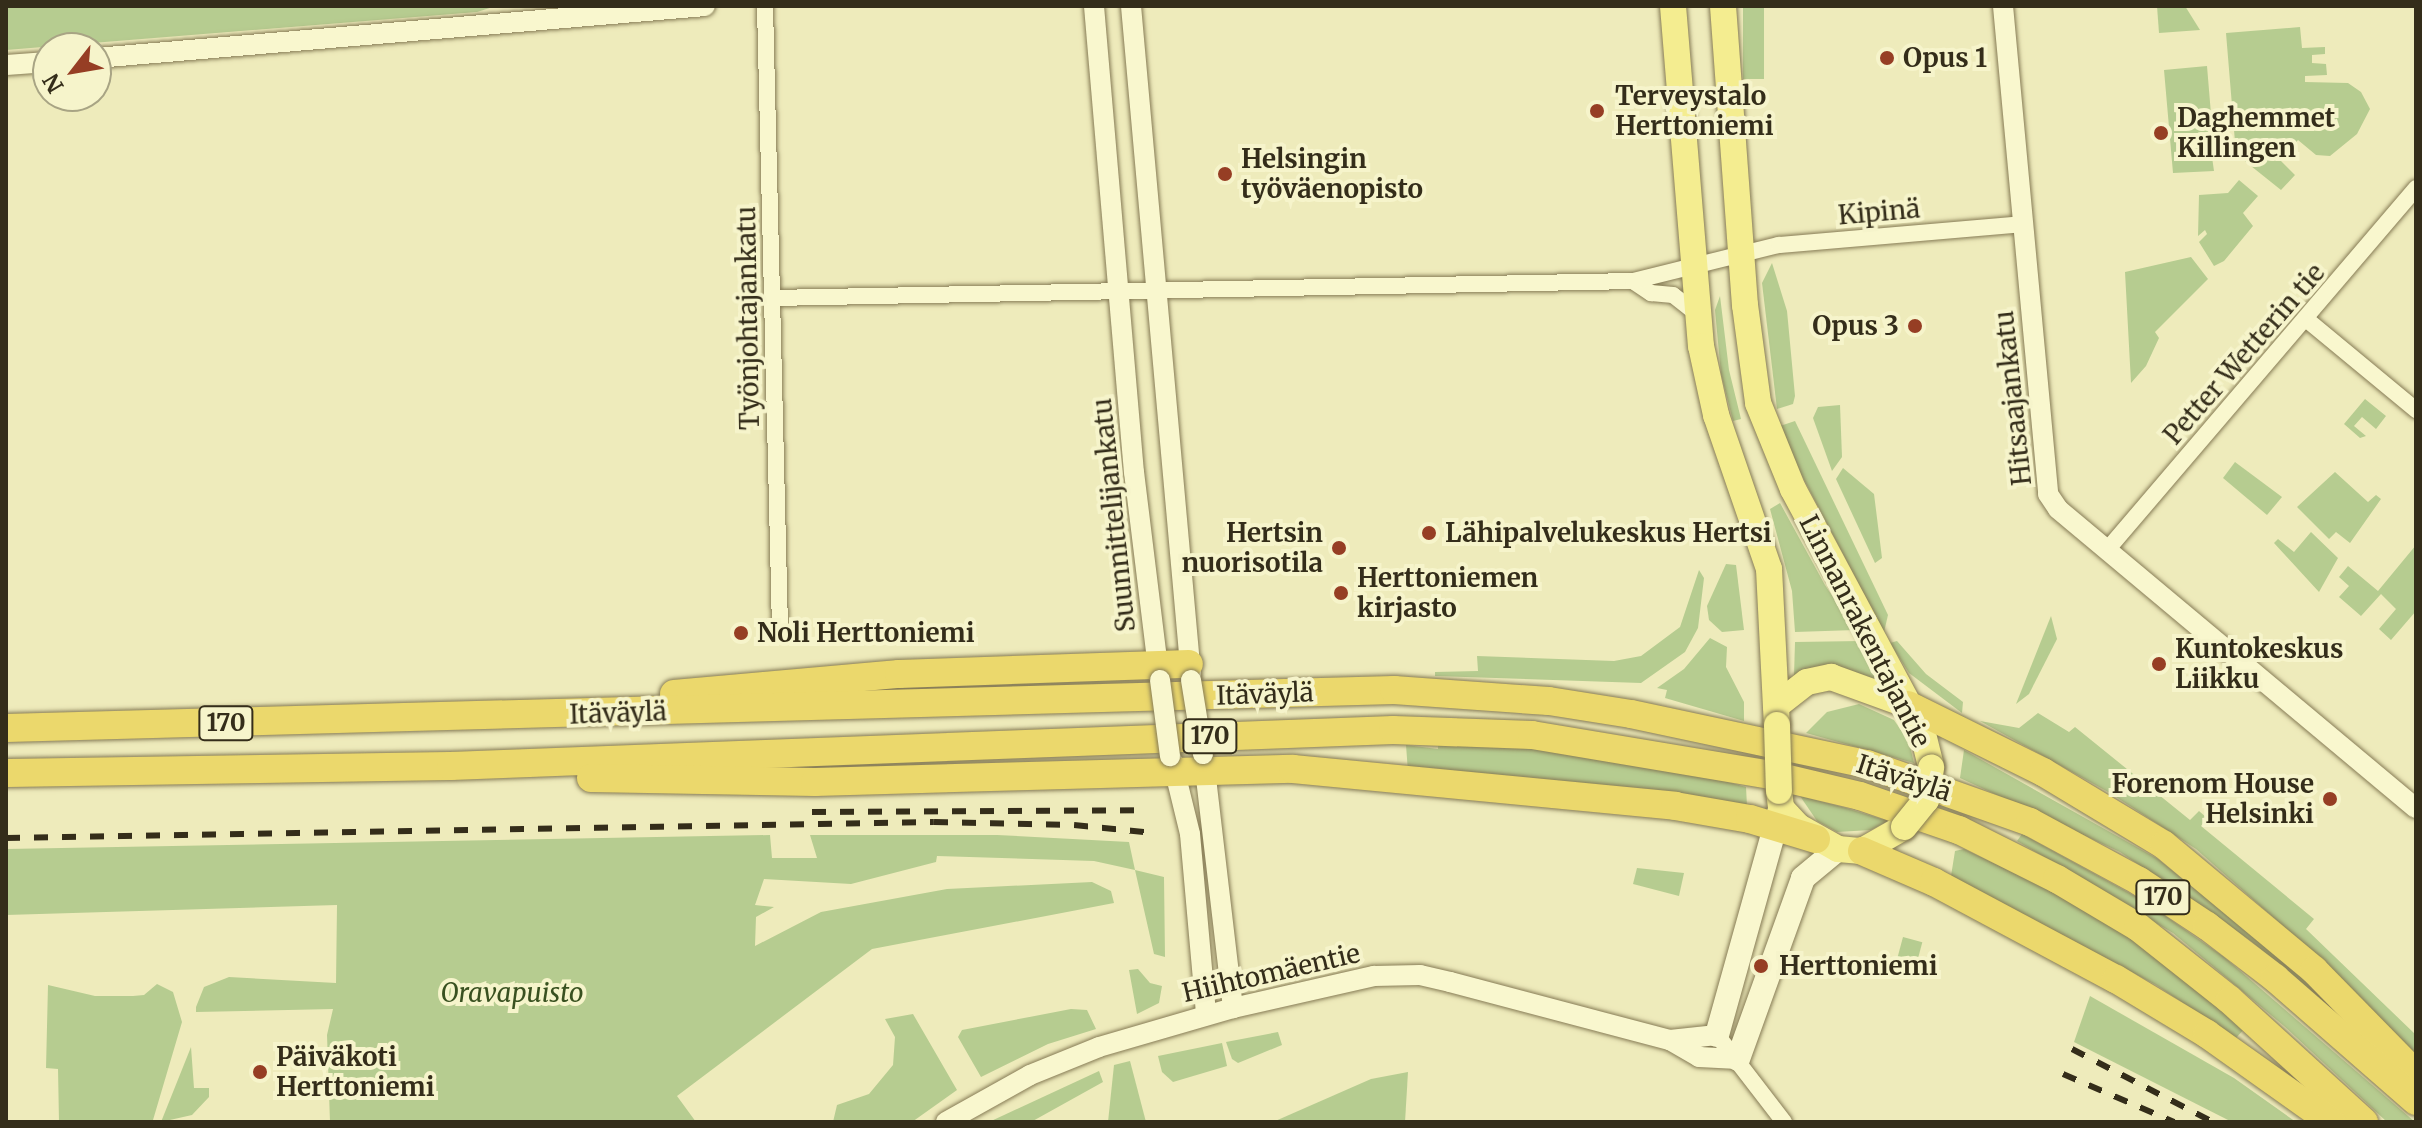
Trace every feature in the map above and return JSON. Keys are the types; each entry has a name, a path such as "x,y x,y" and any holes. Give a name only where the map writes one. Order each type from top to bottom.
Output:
{"highway":[{"path":"447,718 556,698 617,698 914,673 1049,667 1190,672"},
{"name":"Itäväylä","path":"6,728 1394,690 1617,711 1867,764 2030,822 2139,881 2275,978 2416,1101"},
{"path":"1908,705 2043,772 2164,845 2314,970 2416,1074"},
{"name":"Itäväylä","path":"6,773 451,766 1393,730 1532,735 1772,775 1860,796 1959,830 2057,879 2138,927 2230,1000 2364,1122"},
{"path":"451,766 534,778 815,782 1204,763 1675,806 1778,808 1839,846 1934,882 2116,979 2207,1034 2331,1122"}],"main road":[{"name":"Linnanrakentajantie","path":"1673,6 1697,314 1706,382 1769,569 1777,716 1778,808"},
{"name":"Linnanrakentajantie","path":"1723,6 1751,365 1763,424 1793,489 1908,705 1927,744 1931,767 1926,800 1904,827 1839,846"},
{"path":"1777,716 1807,682 1831,677 1908,705"},
{"path":"1717,1035 1778,808"},
{"path":"1738,1059 1803,878 1839,846"}],"street":[{"path":"112,57 705,6"},
{"name":"Työnjohtajankatu","path":"765,6 780,629"},
{"name":"Suunnittelijankatu","path":"1094,6 1118,293 1158,672 1173,764 1190,834 1206,1015"},
{"path":"1131,6 1190,672 1233,1008"},
{"name":"Hitsaajankatu","path":"2003,6 2044,481 2058,509 2416,808"},
{"path":"6,65 32,63"},
{"name":"Petter Wetterin tie","path":"2107,550 2416,188"},
{"name":"Kipinä","path":"1633,281 1779,245 2022,224"},
{"path":"772,298 1633,281 1651,293 1673,295 1697,314"},
{"path":"2306,319 2416,410"},
{"name":"Hiihtomäentie","path":"946,1122 1059,1062 1206,1015 1345,980 1420,975 1670,1040 1699,1057 1738,1059"},
{"path":"1717,1035 1784,1122"},
{"name":"Hiihtomäentie","path":"1670,1040 1717,1035"}],"green space":[{"path":"6,6 496,6 477,12 112,41 112,32 32,32 32,48 6,50"},
{"path":"1743,6 1764,6 1764,79 1743,79"},
{"path":"2157,6 2185,6 2200,30 2159,33"},
{"path":"2300,27 2302,48 2325,47 2325,54 2312,55 2312,63 2326,64 2327,75 2305,76 2305,82 2348,83 2361,92 2370,109 2357,134 2330,156 2316,155 2298,140 2281,161 2295,175 2281,190 2236,154 2226,33"},
{"path":"2207,66 2211,114 2206,115 2214,171 2173,173 2164,70"},
{"path":"2239,180 2258,196 2243,213 2253,226 2224,261 2214,266 2199,242 2207,234 2205,230 2198,236 2199,195 2228,193"},
{"path":"2191,257 2208,279 2155,332 2159,338 2146,366 2131,383 2125,272"},
{"path":"1772,263 1787,311 1795,396 1793,404 1777,409 1762,283"},
{"path":"1720,296 1729,370 1741,419 1733,421 1721,374 1715,310"},
{"path":"2365,399 2386,416 2376,429 2362,417 2354,426 2366,436 2360,438 2344,424"},
{"path":"1840,405 1842,457 1832,471 1813,418 1818,407"},
{"path":"1795,421 1888,615 1884,632 1791,455 1780,426"},
{"path":"2235,462 2282,497 2267,515 2223,478"},
{"path":"1843,468 1874,494 1882,558 1875,563 1836,479"},
{"path":"2335,472 2368,502 2376,495 2381,499 2350,543 2336,532 2329,539 2297,507"},
{"path":"1780,503 1825,585 1855,630 1795,632 1792,591 1770,509"},
{"path":"2311,532 2338,558 2319,592 2274,543 2278,539 2294,552"},
{"path":"2416,545 2416,611 2391,640 2379,629 2396,609 2381,594 2361,616 2339,597 2349,586 2339,577 2348,566 2378,591"},
{"path":"1726,564 1736,565 1744,630 1722,632 1709,620 1707,606"},
{"path":"1699,570 1704,578 1698,628 1685,652 1641,683 1435,676 1435,672 1478,671 1477,656 1614,661 1641,656 1680,627"},
{"path":"2051,616 2057,639 2029,694 2016,704"},
{"path":"1710,638 1727,647 1726,667 1744,702 1744,721 1665,698 1667,690 1657,688 1684,669"},
{"path":"1861,641 1878,676 1876,682 1794,676 1795,642"},
{"path":"1897,641 1926,674 1963,702 1962,713 1909,673 1890,643"},
{"path":"1859,704 1894,720 1909,742 1914,763 1806,733 1827,712"},
{"path":"2038,713 2069,732 2075,727 2190,820 2199,811 2207,818 2201,826 2314,919 2306,929 2416,1035 2416,1059 2283,926 2196,849 2110,793 1980,721 2019,728"},
{"path":"1438,743 1504,744 1713,778 1746,787 1747,806 1524,777 1408,772 1406,745 1438,749"},
{"path":"1964,750 2158,859 2323,993 2319,997 2251,941 2120,852 1960,778"},
{"path":"1800,796 1888,821 1871,830 1837,832 1817,821"},
{"path":"2022,834 2144,901 2224,957 2415,1122 2387,1122 2284,1026 2173,933 2017,841"},
{"name":"Oravapuisto","path":"770,835 772,858 817,858 810,835 997,835 1129,842 1135,870 1094,861 937,856 936,862 851,884 764,879 755,905 774,907 756,917 755,946 821,912 947,889 1092,882 1111,891 1114,903 872,949 677,1096 696,1122 330,1122 327,1035 333,1009 196,1012 196,1007 204,987 229,977 336,983 337,905 6,915 6,849"},
{"path":"1964,849 2065,897 2148,950 2245,1028 2236,1038 2156,985 1951,876 1955,851"},
{"path":"1637,868 1684,873 1679,896 1633,884"},
{"path":"1135,870 1164,877 1165,957 1154,954"},
{"path":"1903,937 1922,942 1913,976 1894,971"},
{"path":"1138,969 1150,983 1162,986 1159,1003 1137,1014 1129,970"},
{"path":"157,984 173,992 182,1022 153,1120 59,1122 58,1069 46,1068 48,985 95,996 133,996 144,995"},
{"path":"2090,996 2234,1078 2296,1122 2232,1122 2074,1042"},
{"path":"1071,1009 1087,1010 1096,1029 1048,1044 981,1077 958,1037 962,1030"},
{"path":"913,1014 957,1090 912,1122 833,1122 837,1105 869,1094 893,1065 895,1037 885,1019"},
{"path":"1278,1032 1282,1045 1238,1063 1232,1059 1226,1042"},
{"path":"1222,1043 1227,1066 1173,1082 1162,1072 1158,1056"},
{"path":"191,1047 194,1088 209,1088 209,1097 192,1115 161,1122"},
{"path":"1130,1061 1146,1122 1108,1122 1114,1065"},
{"path":"1099,1071 1103,1082 1031,1122 989,1122"},
{"path":"1408,1072 1405,1122 1273,1122 1371,1079"}],"railway":[{"path":"812,812 1148,810"},
{"path":"6,838 934,822 1074,825 1154,833"},
{"path":"2072,1049 2213,1122"},
{"path":"2063,1074 2174,1122"}],"place":[{"name":"Opus 1","path":"1887,58"},
{"name":"Terveystalo Herttoniemi","path":"1597,111"},
{"name":"Daghemmet Killingen","path":"2161,133"},
{"name":"Helsingin työväenopisto","path":"1225,174"},
{"name":"Opus 3","path":"1915,326"},
{"name":"Lähipalvelukeskus Hertsi","path":"1429,533"},
{"name":"Hertsin nuorisotila","path":"1339,548"},
{"name":"Herttoniemen kirjasto","path":"1341,593"},
{"name":"Noli Herttoniemi","path":"741,633"},
{"name":"Kuntokeskus Liikku","path":"2159,664"},
{"name":"Forenom House Helsinki","path":"2330,799"},
{"name":"Herttoniemi","path":"1761,966"},
{"name":"Päiväkoti Herttoniemi","path":"260,1072"}]}
